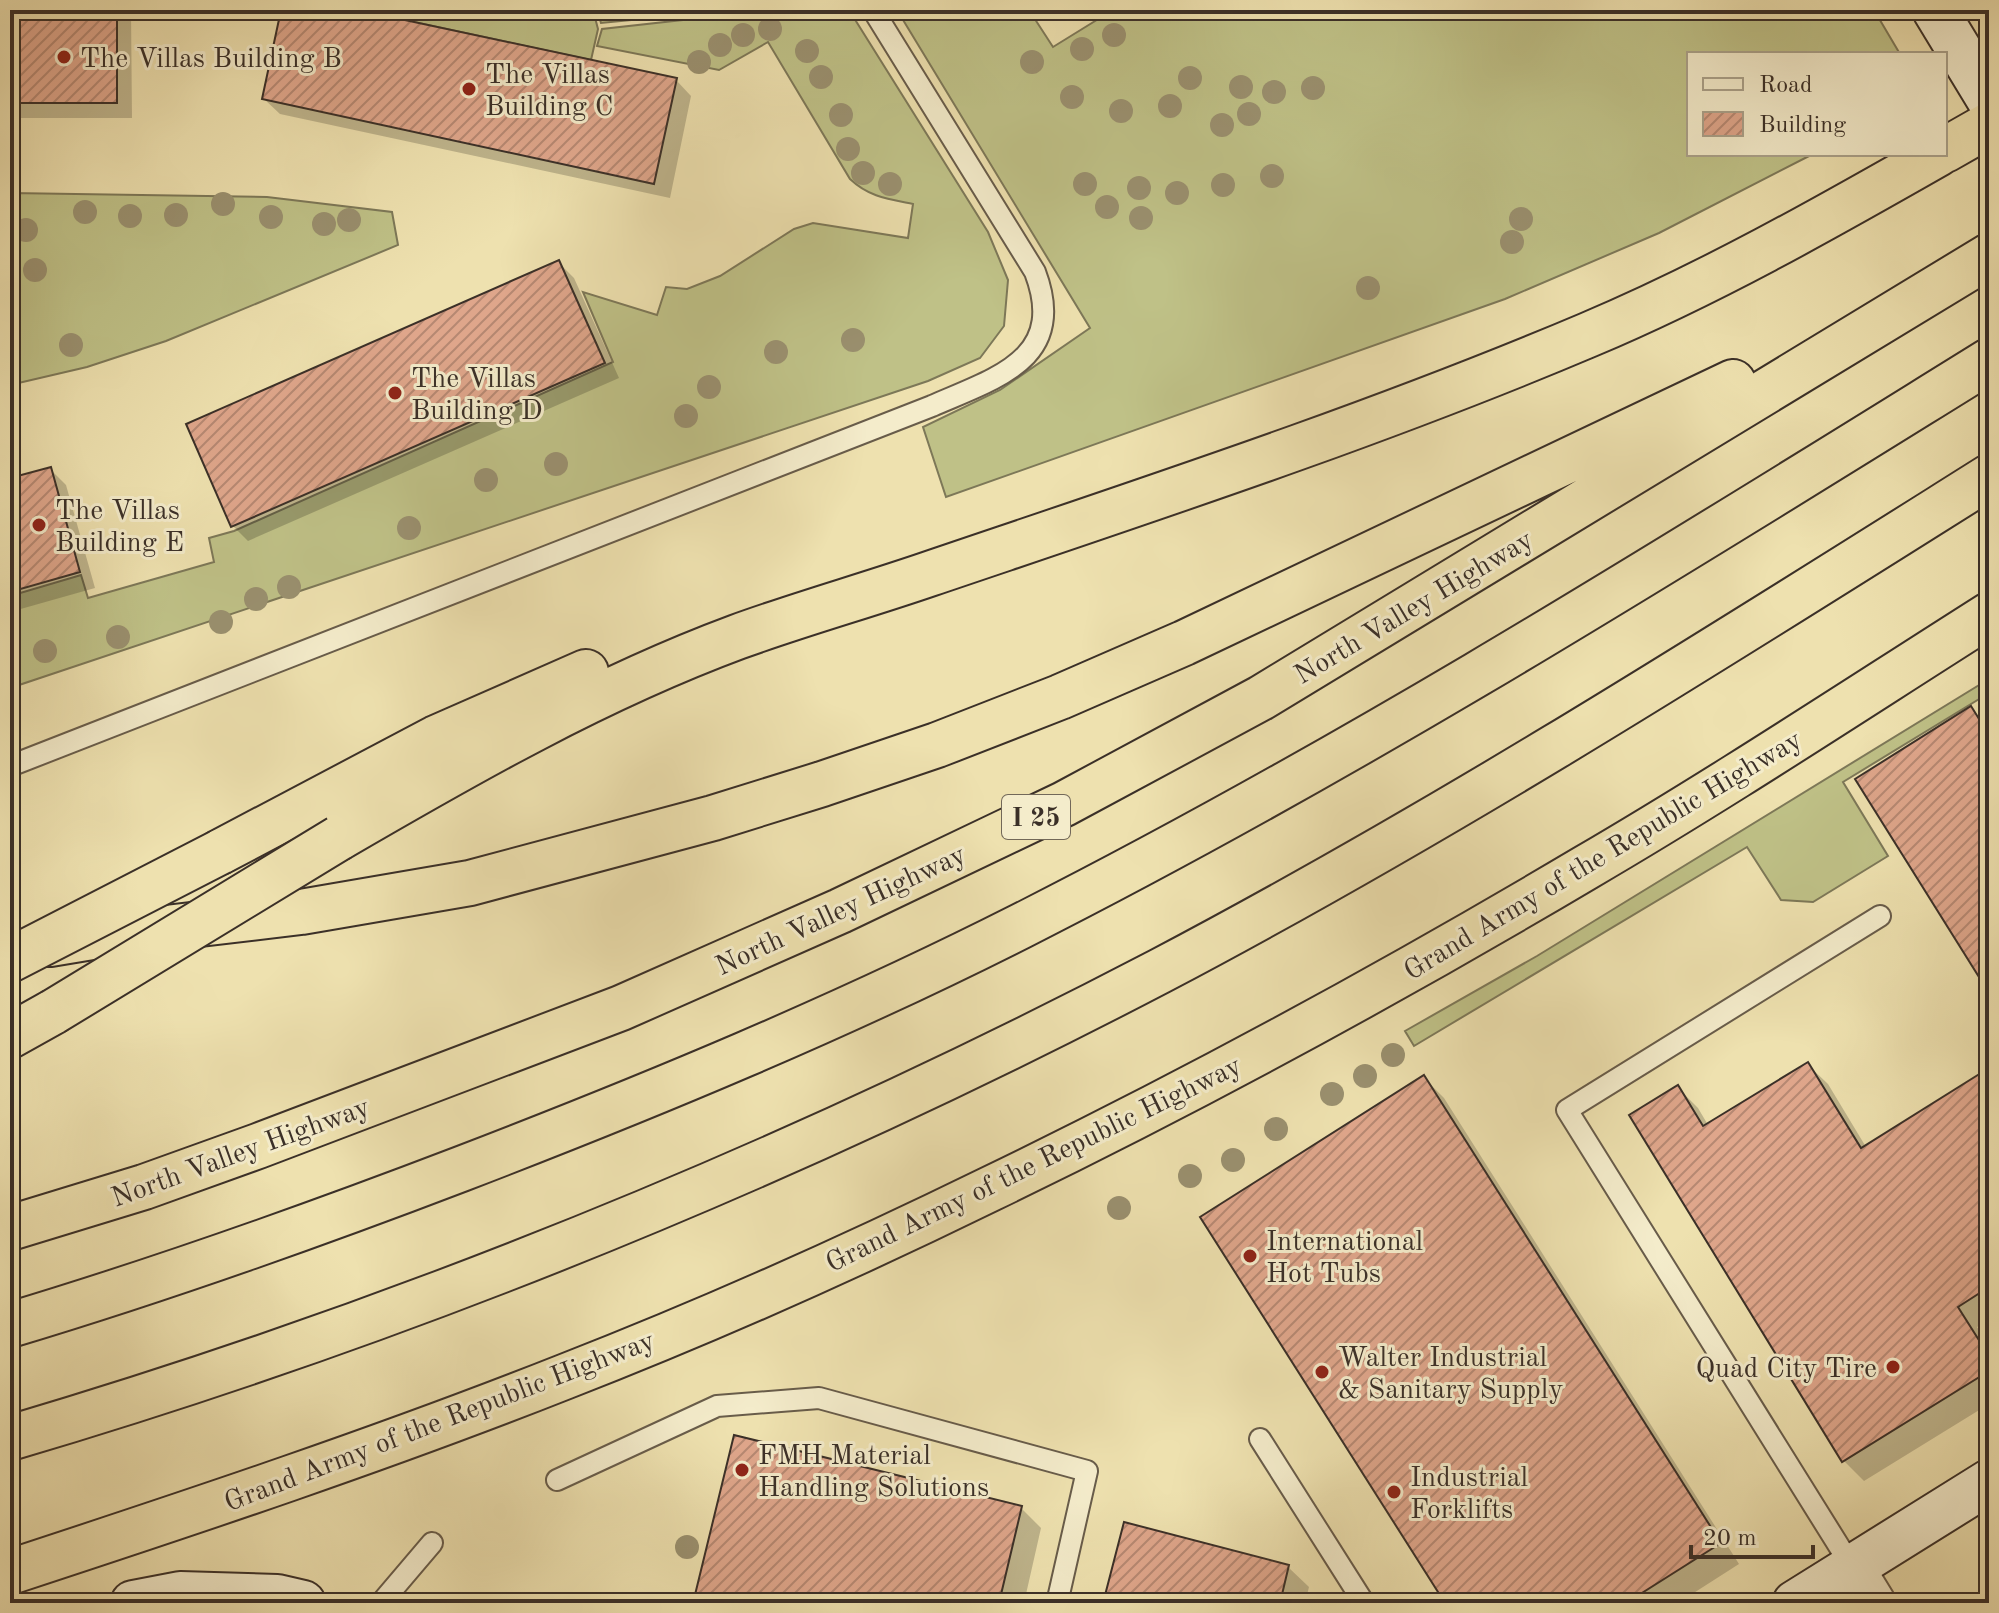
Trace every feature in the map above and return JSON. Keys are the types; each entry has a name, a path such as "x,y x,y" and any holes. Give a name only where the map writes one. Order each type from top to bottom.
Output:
{"highway":[{"path":"1947,149 1989,125"},
{"path":"10,1036 339,838 552,719 738,637 1149,500 1432,397 1589,335 1723,274 1934,156"},
{"path":"10,951 98,936 316,910 470,883 713,818 937,745 1060,697 1184,643 1684,406 1989,255"},
{"name":"North Valley Highway","path":"10,1228 144,1187 243,1152 621,1008 840,911 1064,804 1261,698 1989,255"},
{"path":"10,1325 291,1234 548,1135 781,1039 1018,927 1313,770 1461,684 1989,361"},
{"path":"10,1438 98,1412 318,1337 571,1242 836,1130 941,1080 1161,970 1379,849 1500,779 1989,477"},
{"path":"10,960 436,738 580,674 843,603"},
{"name":"Grand Army of the Republic Highway","path":"10,1572 229,1499 567,1377 761,1294 987,1191 1185,1092 1411,969 1589,866 1989,615"}],"street":[{"path":"1936,12 1989,99"},
{"path":"1795,1603 1863,1585 1989,1482"},
{"path":"133,1603 180,1594 277,1597 303,1603"}],"lane":[{"path":"10,766 932,406 1004,374 1023,360 1037,341 1044,318 1044,294 1035,272 873,10"},
{"path":"1863,1585 1567,1110 1880,916"},
{"path":"557,1480 717,1406 819,1398 1087,1471 1057,1603"},
{"path":"1260,1439 1356,1597"},
{"path":"381,1603 432,1543"}],"green space":[{"path":"358,10 593,10 598,29 591,60"},
{"path":"597,10 735,10 601,23"},
{"path":"773,10 849,10 988,232 1008,280 1004,326 980,358 928,381 10,688 10,596 81,575 88,598 214,562 209,538 234,531 613,362 583,292 657,315 666,287 687,289 720,276 794,229 813,223 908,238 913,204 872,194 850,179 768,42 719,70 597,46 602,29"},
{"path":"897,10 1029,10 1053,47 1113,10 1874,10 1899,52 1687,52 1687,156 1809,156 1659,233 1505,299 946,497 923,427 1000,390 1090,328"},
{"path":"10,193 267,197 392,212 398,245 166,341 87,367 10,385"},
{"path":"1989,679 1989,693 1843,782 1888,856 1813,902 1781,900 1747,847 1414,1046 1405,1031 1537,956"}],"building":[{"name":"The Villas Building B","path":"10,10 117,10 117,103 10,103"},
{"name":"The Villas Building C","path":"281,10 358,10 677,78 654,184 262,99"},
{"name":"The Villas Building D","path":"559,260 605,363 231,527 186,424"},
{"name":"The Villas Building E","path":"51,467 80,572 10,592 10,478"},
{"path":"1971,706 1989,735 1989,993 1855,779"},
{"path":"1808,1062 1861,1148 1989,1068 1989,1287 1958,1307 1989,1356 1989,1371 1842,1462 1629,1115 1678,1085 1703,1126"},
{"path":"1424,1075 1721,1543 1626,1603 1445,1603 1200,1217"},
{"path":"734,1435 1022,1506 999,1603 693,1603"},
{"path":"1124,1522 1289,1565 1280,1603 1103,1603"}],"place":[{"name":"The Villas Building B","path":"64,57"},
{"name":"The Villas Building C","path":"469,89"},
{"name":"The Villas Building D","path":"395,393"},
{"name":"The Villas Building E","path":"39,525"},
{"name":"International Hot Tubs","path":"1250,1256"},
{"name":"Quad City Tire","path":"1893,1367"},
{"name":"Walter Industrial & Sanitary Supply","path":"1322,1372"},
{"name":"FMH Material Handling Solutions","path":"742,1470"},
{"name":"Industrial Forklifts","path":"1394,1492"}]}
